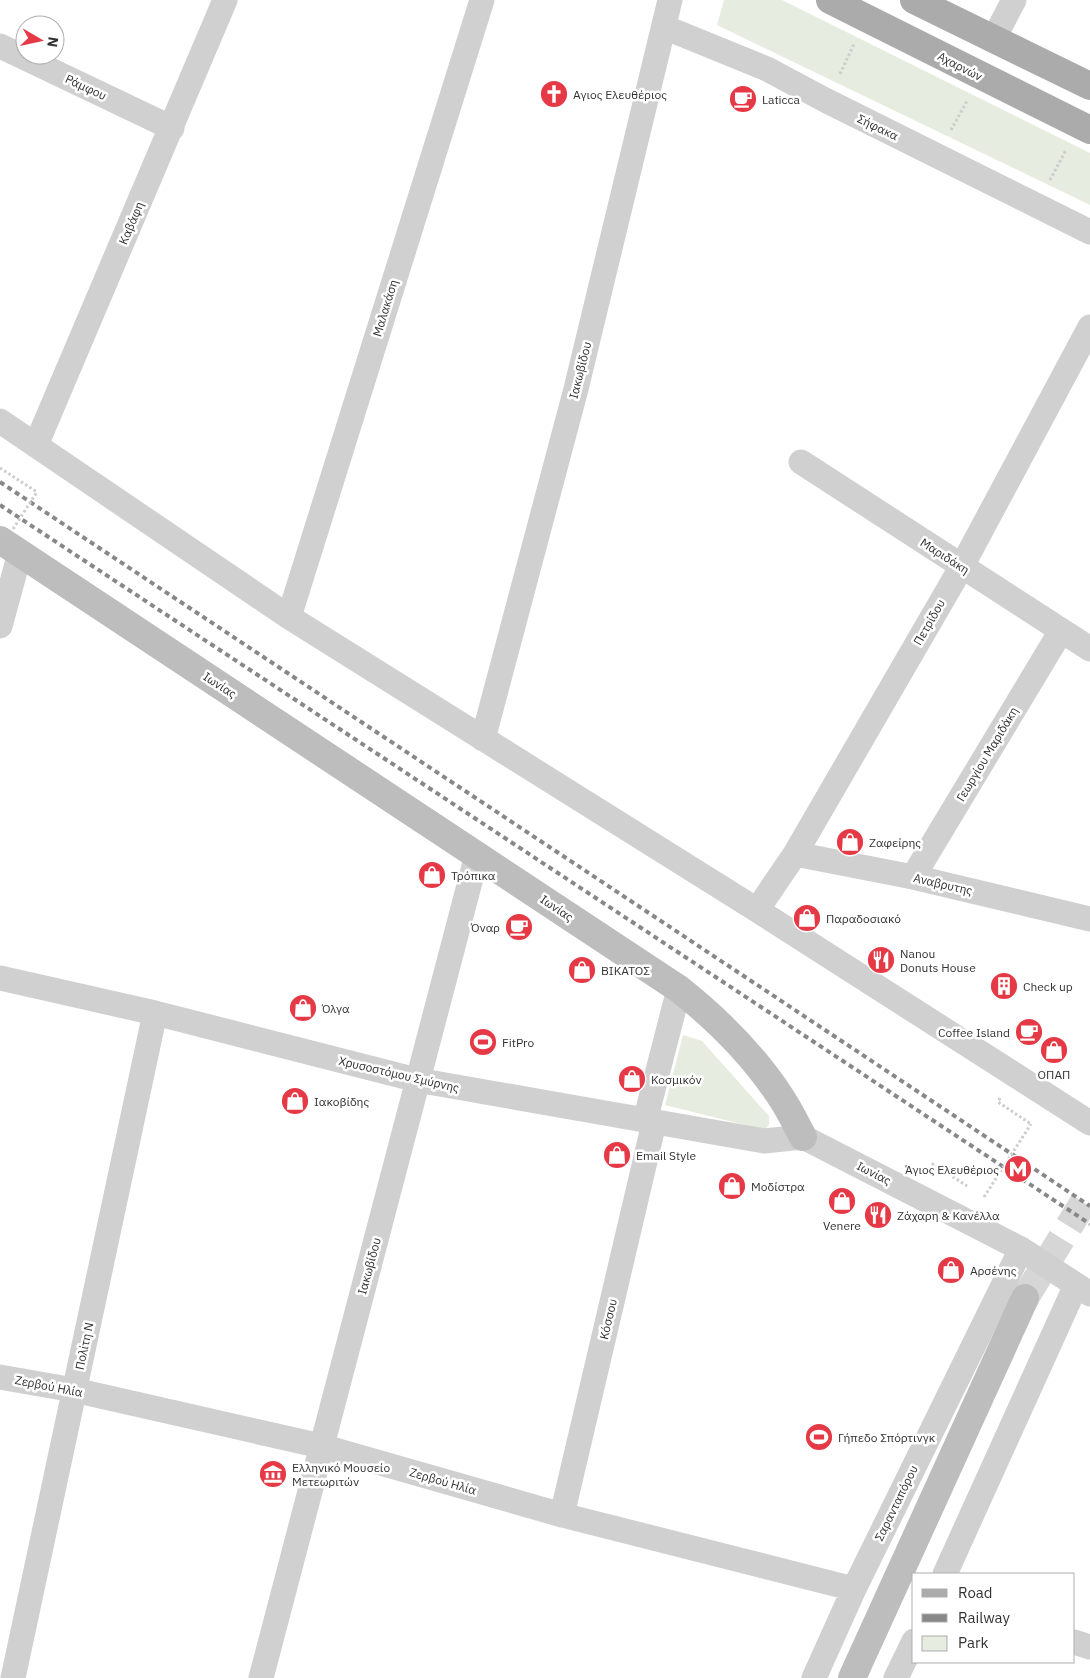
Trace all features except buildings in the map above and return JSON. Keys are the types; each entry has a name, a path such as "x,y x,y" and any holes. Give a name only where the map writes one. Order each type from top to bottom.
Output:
{"main road":[{"name":"Αχαρνών","path":"830,0 1085,128"},
{"path":"914,0 1090,86"}],"street":[{"name":"Καβάφη","path":"36,445 225,0"},
{"name":"Μαλακάση","path":"289,616 482,0"},
{"name":"Ιακωβίδου","path":"483,739 576,389 670,0"},
{"path":"993,40 1014,0"},
{"name":"Σήφακα","path":"664,27 767,69 827,101 1090,232"},
{"name":"Ράμφου","path":"0,46 172,128"},
{"name":"Πετρίδου","path":"757,910 795,854 962,566 1090,327"},
{"path":"0,422 289,616 1089,1121"},
{"name":"Μαριδάκη","path":"801,462 1090,649"},
{"path":"0,626 11,540"},
{"name":"Ιωνίας","path":"11,540 679,989 700,1006 752,1059 782,1100 803,1137 1021,1249 1083,1290"},
{"name":"Γεωργίου Μαριδάκη","path":"912,877 1061,631"},
{"name":"Αναβρυτης","path":"795,854 912,877 1090,919"},
{"name":"Ιακωβίδου","path":"260,1678 477,855"},
{"name":"Χρυσοστόμου Σμύρνης","path":"0,978 155,1013 417,1080 764,1141 803,1137"},
{"name":"Κόσσου","path":"562,1515 679,989"},
{"name":"Πολίτη Ν","path":"13,1678 155,1013"},
{"name":"Σαρανταπόρου","path":"814,1678 854,1589 1021,1249"},
{"path":"945,1573 1083,1290"},
{"path":"852,1678 1025,1298"},
{"name":"Ζερβού Ηλία","path":"0,1377 74,1390 321,1446 562,1515 854,1589"},
{"path":"1075,1642 1090,1647"},
{"path":"896,1678 912,1645"}],"path":[{"path":"827,101 866,19"},
{"path":"938,156 980,76"},
{"path":"1037,205 1085,128"},
{"path":"0,468 37,492 11,540"},
{"path":"984,1197 1031,1124"}],"green space":[{"path":"724,0 782,0 1090,153 1090,205 717,25"},
{"path":"683,1035 702,1041 769,1116 769,1125 765,1130 665,1105"}],"tunnel":[{"path":"1025,1298 1090,1192"}],"railway":[{"path":"0,482 1090,1206"},
{"path":"0,505 1090,1224"}],"place":[{"name":"Αγιος Ελευθέριος","path":"554,94"},
{"name":"Laticca","path":"743,99"},
{"name":"Ζαφείρης","path":"850,842"},
{"name":"Τρόπικα","path":"432,875"},
{"name":"Παραδοσιακό","path":"807,918"},
{"name":"Όναρ","path":"519,927"},
{"name":"Nanou Donuts House","path":"881,960"},
{"name":"ΒΙΚΑΤΟΣ","path":"582,970"},
{"name":"Check up","path":"1004,986"},
{"name":"Όλγα","path":"303,1008"},
{"name":"Coffee Island","path":"1029,1032"},
{"name":"FitPro","path":"483,1042"},
{"name":"ΟΠΑΠ","path":"1054,1050"},
{"name":"Κοσμικόν","path":"632,1079"},
{"name":"Ιακοβίδης","path":"295,1101"},
{"name":"Email Style","path":"617,1155"},
{"name":"Άγιος Ελευθέριος","path":"1018,1169"},
{"name":"Μοδίστρα","path":"732,1186"},
{"name":"Venere","path":"842,1201"},
{"name":"Ζάχαρη & Κανέλλα","path":"878,1215"},
{"name":"Αρσένης","path":"951,1270"},
{"name":"Γήπεδο Σπόρτινγκ","path":"819,1437"},
{"name":"Ελληνικό Μουσείο Μετεωριτών","path":"273,1474"}]}
